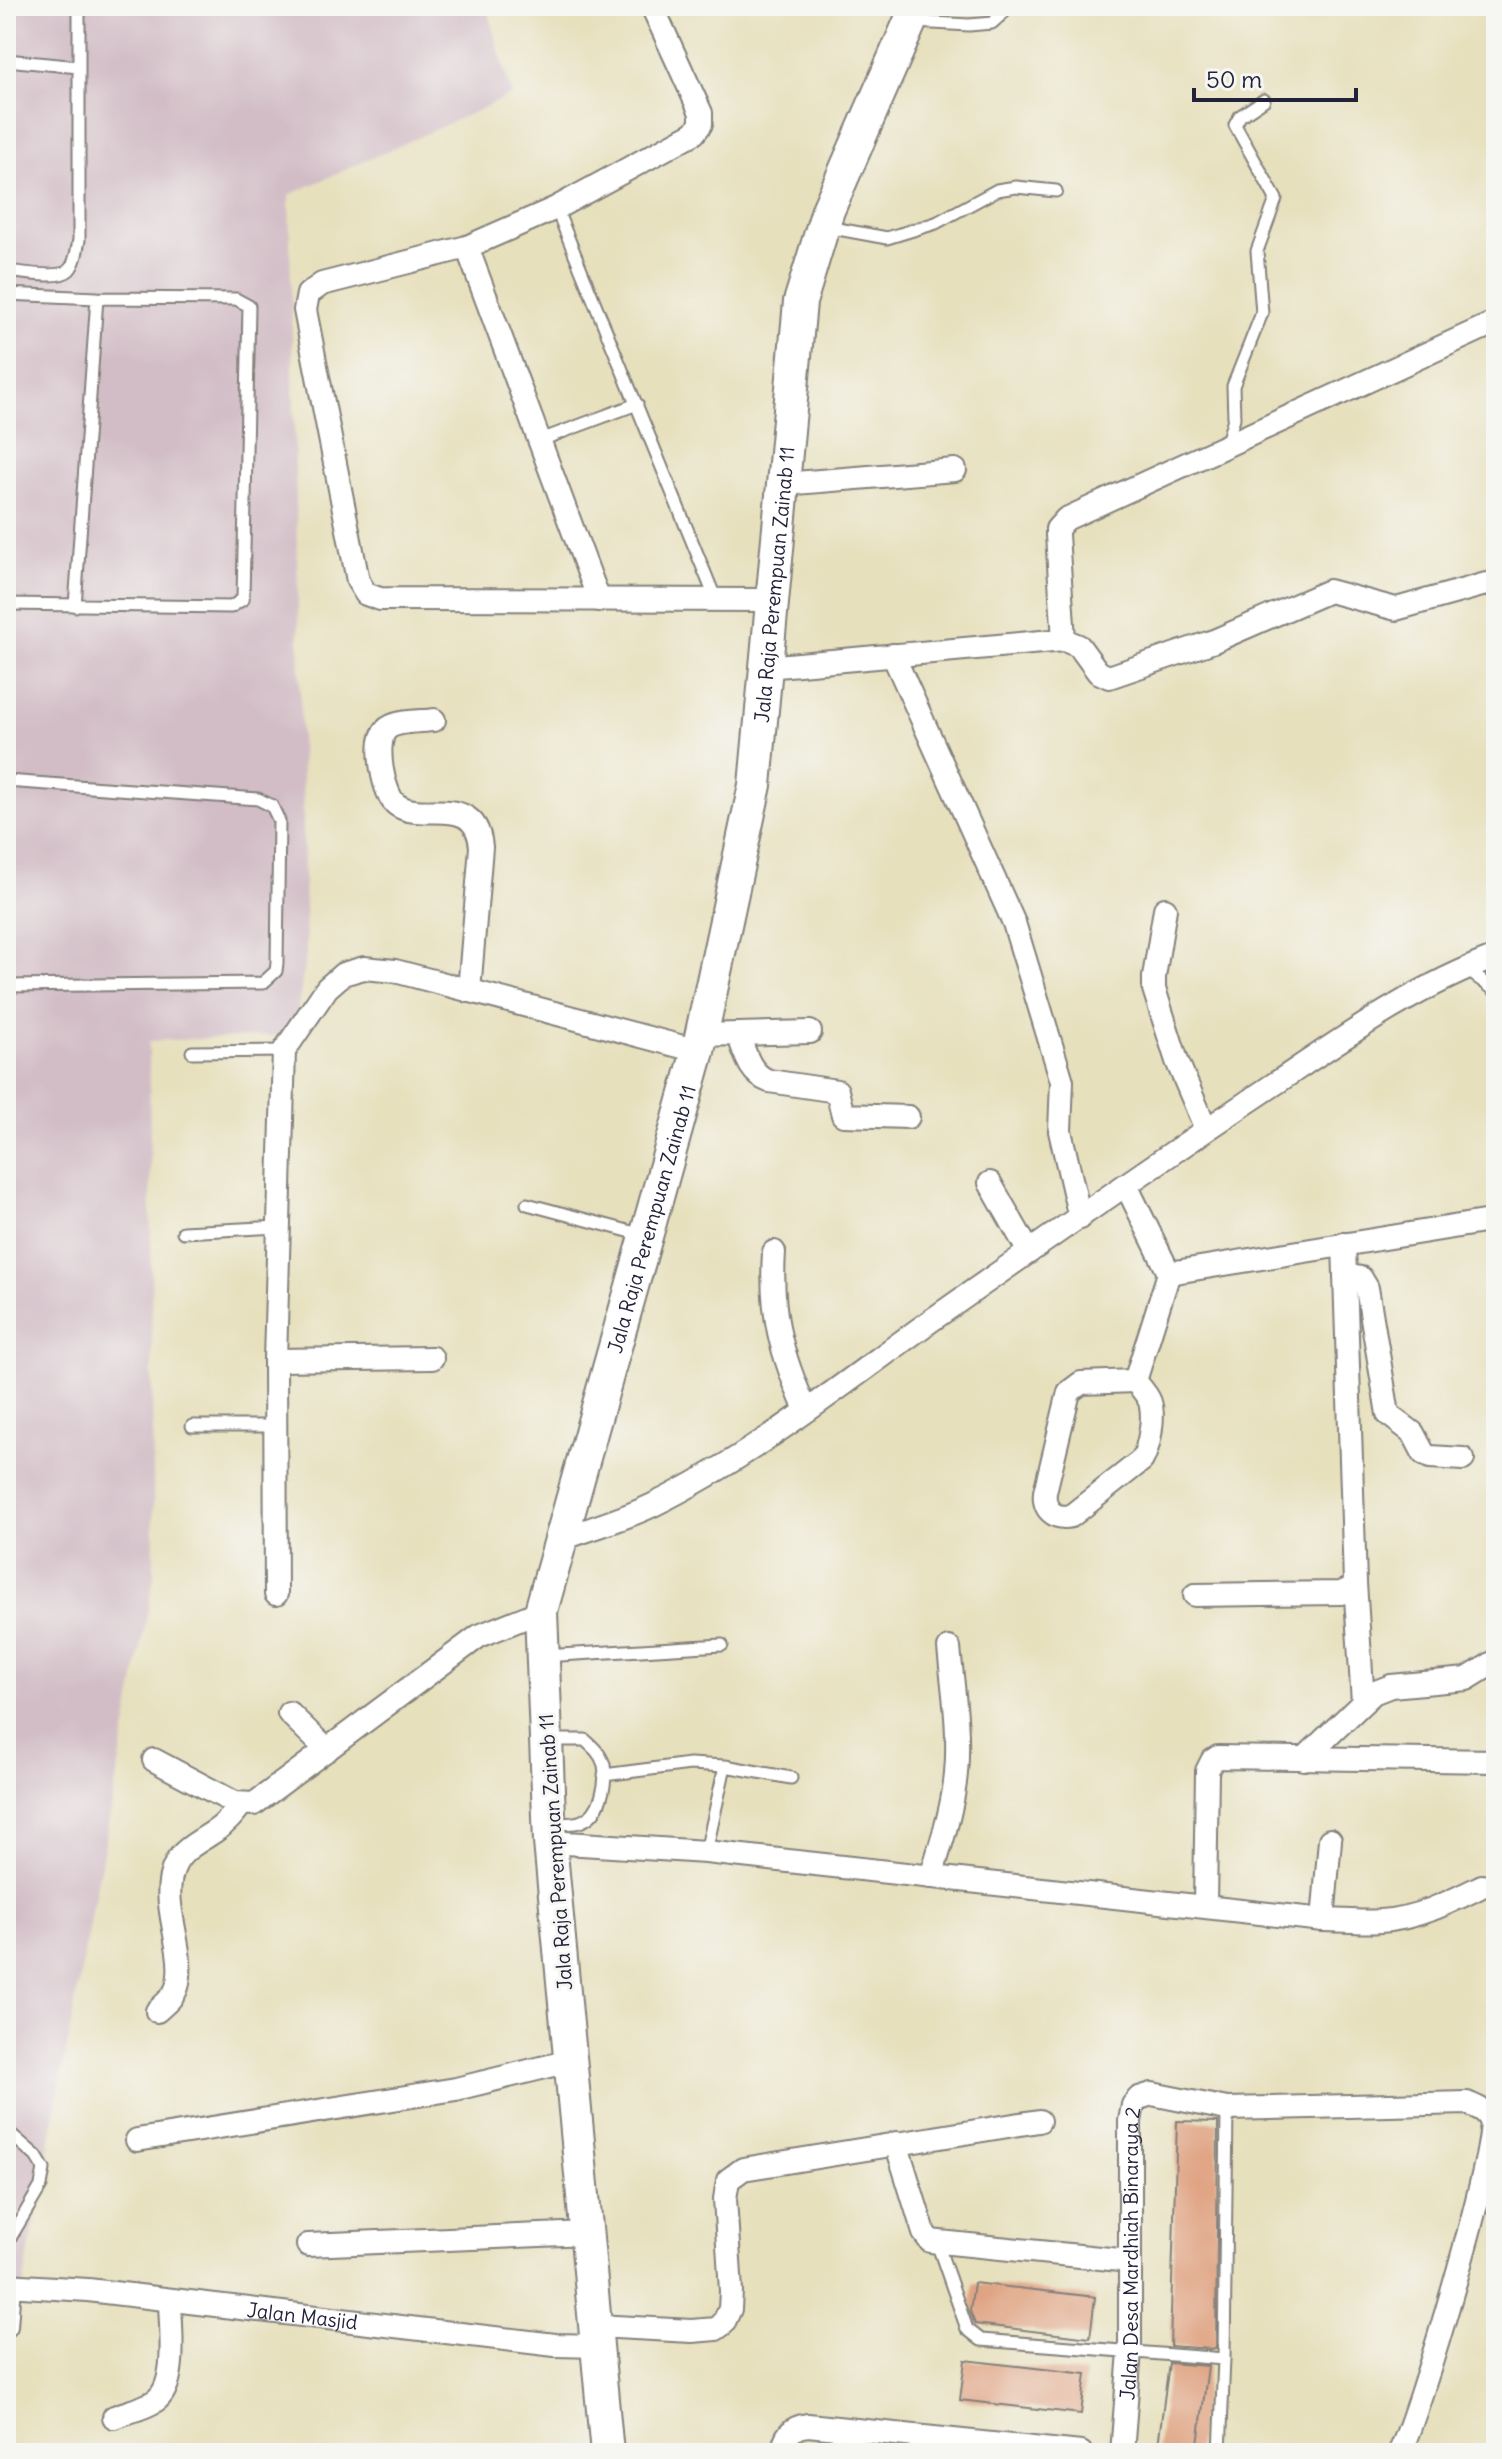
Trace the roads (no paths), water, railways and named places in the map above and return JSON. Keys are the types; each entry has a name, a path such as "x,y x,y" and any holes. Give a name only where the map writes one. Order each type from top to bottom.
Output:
{"main road":[{"name":"Jala Raja Perempuan Zainab 11","path":"607,2453 550,1833 541,1611 648,1236 699,1043 755,785 800,302 823,227 914,14"}],"street":[{"path":"652,6 701,113 701,124 694,133 556,208 467,247 322,284 314,287 305,301 358,581 366,594 380,599 772,600"},
{"path":"467,247 599,600"},
{"path":"1064,640 1057,535 1061,523 1496,322"},
{"path":"783,484 955,470"},
{"path":"766,667 1064,640 1079,646 1098,672 1109,677 1214,641 1329,591 1396,609 1486,584"},
{"path":"893,655 1014,923 1062,1081 1060,1131 1080,1218"},
{"path":"434,720 392,726 385,730 380,742 384,784 395,804 406,809 462,815 477,829 481,847 469,991"},
{"path":"1165,909 1154,989 1177,1061 1206,1129"},
{"path":"562,1539 650,1506 697,1482 806,1410 1206,1129 1403,1002 1496,957"},
{"path":"276,1594 275,1360 284,1051 327,988 353,969 364,968 395,971 469,991 699,1043 738,1034 810,1032"},
{"path":"738,1034 751,1067 763,1079 837,1091 843,1115 908,1117"},
{"path":"990,1183 1029,1252"},
{"path":"1126,1185 1169,1273 1135,1381"},
{"path":"1169,1273 1496,1220"},
{"path":"1344,1244 1355,1583 1363,1702"},
{"path":"774,1252 773,1296 783,1358 806,1410"},
{"path":"1345,1275 1361,1278 1367,1288 1388,1414"},
{"path":"275,1360 432,1358"},
{"path":"1135,1381 1151,1407 1147,1449 1142,1460 1071,1516 1058,1517 1050,1513 1045,1492 1069,1392 1081,1383 1135,1381"},
{"path":"1350,1415 1388,1414 1413,1433 1430,1457 1463,1459"},
{"path":"1195,1595 1341,1593 1355,1583"},
{"path":"157,2011 170,2000 177,1987 178,1965 171,1916 171,1876 176,1861 228,1821 241,1805 260,1801 479,1636 541,1611"},
{"path":"931,1877 950,1811 956,1772 956,1717 949,1648"},
{"path":"1304,1759 1373,1693 1391,1686 1467,1679 1496,1661"},
{"path":"289,1713 327,1750"},
{"path":"1205,1905 1209,1765 1218,1757 1496,1761"},
{"path":"154,1760 241,1805"},
{"path":"550,1833 1323,1920 1380,1921 1407,1917 1443,1905 1482,1886"},
{"path":"1323,1920 1330,1840"},
{"path":"137,2140 456,2089 570,2061"},
{"name":"Jalan Desa Mardhiah Binaraya 2","path":"1122,2453 1130,2351 1130,2121 1133,2105 1139,2098 1152,2094 1227,2109"},
{"path":"1227,2109 1467,2103 1483,2110 1492,2122 1491,2140 1465,2246 1414,2417 1399,2453"},
{"path":"1039,2121 896,2143 924,2233 930,2241 937,2243 1130,2261"},
{"name":"Jalan Masjid","path":"8,2286 88,2290 555,2345 597,2336 716,2329 723,2324 730,2309 725,2199 728,2180 743,2169 896,2143"},
{"path":"308,2245 587,2233"},
{"path":"6,2326 8,2286"},
{"path":"114,2417 154,2402 169,2382 170,2300"},
{"path":"783,2453 786,2437 792,2430 808,2425 1081,2453"}],"lane":[{"path":"6,271 59,275 69,270 75,260 79,240 79,6"},
{"path":"914,14 969,25 992,23 1011,6"},
{"path":"6,60 79,67"},
{"path":"1225,446 1234,418 1233,386 1262,313 1257,251 1276,199 1235,125 1240,116 1264,100"},
{"path":"823,227 887,238 936,223 997,190 1016,187 1056,191"},
{"path":"556,208 716,600"},
{"path":"6,294 236,299 249,306 243,599 231,607 6,604"},
{"path":"75,606 97,298"},
{"path":"538,441 637,404"},
{"path":"6,781 258,799 272,806 279,821 277,963 276,971 263,983 6,986"},
{"path":"1467,969 1496,991"},
{"path":"192,1052 284,1051"},
{"path":"527,1204 648,1236"},
{"path":"183,1232 279,1227"},
{"path":"192,1426 275,1426"},
{"path":"543,1656 722,1645"},
{"path":"548,1740 585,1740 598,1753 604,1775 595,1811 582,1821 550,1833"},
{"path":"604,1775 690,1764 725,1766 791,1778"},
{"path":"706,1852 725,1766"},
{"path":"1220,2453 1227,2109"},
{"path":"6,2130 36,2156 44,2169 41,2186 6,2245"},
{"path":"937,2243 963,2321 967,2329 981,2340 1224,2359"}]}
